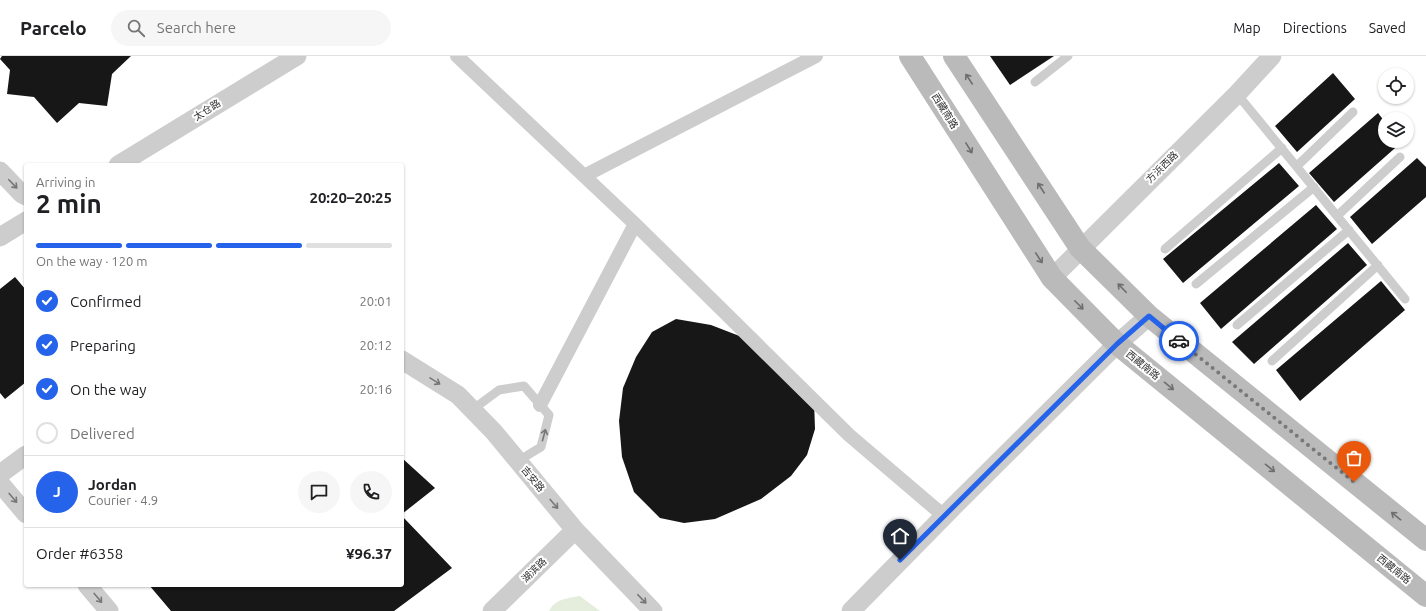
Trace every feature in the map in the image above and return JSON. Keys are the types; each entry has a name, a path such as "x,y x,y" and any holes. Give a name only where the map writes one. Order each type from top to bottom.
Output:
{"main road":[{"name":"西藏南路","path":"910,56 1052,278 1117,344 1426,596"},
{"path":"954,56 1080,248 1149,316 1426,540"}],"street":[{"name":"太仓路","path":"121,163 297,56"},
{"path":"457,56 635,224 849,435 944,516"},
{"path":"584,176 816,56"},
{"name":"方浜西路","path":"1052,278 1080,248 1237,94 1272,56"},
{"path":"0,171 24,195"},
{"path":"0,237 24,222"},
{"path":"540,405 635,224"},
{"path":"851,611 1117,344 1149,316"},
{"name":"吉安路","path":"404,361 458,395 494,432 576,530 653,611"},
{"path":"0,474 24,456"},
{"path":"0,483 24,512"},
{"name":"湖滨路","path":"492,611 576,530"},
{"path":"89,587 109,611"}],"lane":[{"path":"1035,82 1068,56"},
{"path":"1237,94 1406,299"},
{"path":"1297,166 1353,112"},
{"path":"1165,248 1282,148"},
{"path":"1337,216 1400,157"},
{"path":"1196,284 1314,187"},
{"path":"1237,325 1349,230"},
{"path":"1272,361 1378,265"},
{"path":"472,410 499,390 524,386 549,415 540,446 518,461"}],"green space":[{"path":"580,596 600,611 549,611 555,604 566,598"}],"building":[{"path":"2,56 131,56 112,74 107,106 79,103 57,123 34,97 7,94 10,70 0,59"},
{"path":"990,56 1054,56 1010,85"},
{"path":"1333,73 1355,99 1297,152 1275,126"},
{"path":"1378,113 1378,148 1395,148 1334,202 1309,173"},
{"path":"1417,158 1426,167 1426,197 1372,244 1350,217"},
{"path":"1279,163 1299,186 1183,283 1163,259"},
{"path":"1316,205 1337,229 1221,329 1200,303"},
{"path":"1348,243 1367,265 1254,364 1232,342"},
{"path":"15,277 24,288 24,384 5,399 0,393 0,289"},
{"path":"1381,281 1405,310 1300,401 1276,370"},
{"path":"676,319 711,325 755,342 814,400 815,429 807,455 791,476 761,499 715,519 684,523 660,518 634,492 622,457 619,421 623,388 636,357 652,332"},
{"path":"404,460 435,488 404,512"},
{"path":"404,518 452,568 394,611 171,611 151,587 404,587"}],"way so far":[{"path":"1179,341 1354,482"}],"route":[{"path":"900,560 1117,344 1149,316 1179,341"}]}
